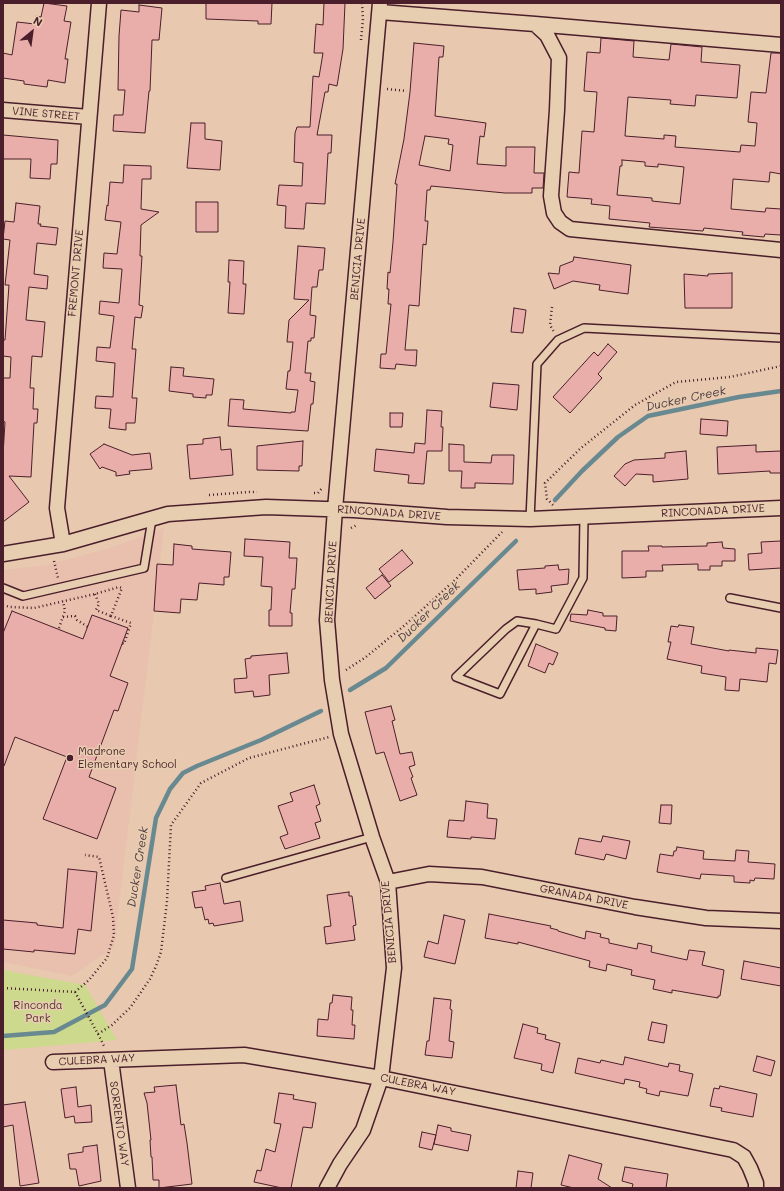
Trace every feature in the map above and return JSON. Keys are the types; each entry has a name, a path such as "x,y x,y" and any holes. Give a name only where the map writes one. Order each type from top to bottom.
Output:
{"street":[{"name":"FREMONT DRIVE","path":"63,544 58,508 99,3"},
{"path":"380,8 535,24 781,45"},
{"name":"BENICIA DRIVE","path":"327,1188 340,1164 363,1130 381,1078 394,968 388,882 372,837 341,734 332,680 327,620 330,602 335,509 380,8"},
{"path":"535,24 547,35 560,58 558,110 551,196 554,213 560,222 570,228 781,250"},
{"name":"VINE STREET","path":"3,110 89,117"},
{"name":"RINCONADA DRIVE","path":"3,554 63,544 168,514 266,507 335,509 447,518 530,519 584,518 781,508"},
{"name":"GRANADA DRIVE","path":"388,882 429,874 482,877 635,907 706,918 781,921"},
{"name":"CULEBRA WAY","path":"53,1062 152,1057 244,1055 381,1078 733,1150 744,1157 756,1183 756,1188"},
{"name":"SORRENTO WAY","path":"111,1060 128,1188"}],"lane":[{"path":"530,519 537,364 558,339 584,328 781,338"},
{"path":"536,624 500,694 456,677 506,629 517,621 536,624 556,629 583,578 584,518"},
{"path":"3,588 23,596 144,568 152,519"},
{"path":"730,598 781,608"},
{"path":"226,878 372,837"}],"path":[{"path":"387,89 407,91"},
{"path":"552,307 550,325 558,339"},
{"path":"544,483 581,448 635,405 676,382 730,377 781,366"},
{"path":"332,680 366,657 405,625 454,581 505,529"},
{"path":"54,561 58,579"},
{"path":"3,605 10,607 34,608 119,587 122,588 111,616"},
{"path":"95,594 98,604 96,610 131,623 124,644 122,643"},
{"path":"59,628 65,611 63,601"},
{"path":"63,617 75,616 77,620 88,627"},
{"path":"75,992 98,1034 112,1025 130,1008 150,979 161,952 167,901 171,825 201,783 248,758 341,734"},
{"path":"3,988 75,992 89,980 107,958 114,935 113,917 99,856 85,854"}],"shaded area":[{"name":"Madrone Elementary School","path":"164,528 114,947 72,976 3,962 3,570 46,565 107,549"}],"green space":[{"name":"Rinconda Park","path":"3,970 85,985 117,1040 3,1050"}],"building":[{"path":"44,3 67,6 64,21 71,22 65,59 68,59 65,83 48,80 47,87 24,84 24,81 3,78 3,53 12,55 17,22 35,24 36,16 41,17"},
{"path":"206,3 272,3 271,24 258,24 258,21 206,19"},
{"path":"324,3 345,3 343,49 337,86 329,84 328,92 325,92 317,135 332,135 331,153 328,153 325,204 306,203 304,229 285,228 286,206 277,205 279,185 302,186 303,163 294,162 295,133 297,127 310,127 313,76 319,77 323,53 314,53 316,24 323,25"},
{"path":"139,5 162,8 159,40 152,40 150,91 145,133 113,131 114,115 123,115 125,90 118,90 121,10 139,12"},
{"path":"601,38 634,41 633,57 669,60 671,44 702,47 701,62 740,65 737,98 696,95 695,106 670,104 671,100 628,97 625,136 664,139 664,135 676,136 675,147 740,152 741,145 755,146 757,123 748,122 751,92 766,93 771,53 781,53 781,174 770,172 769,182 733,179 731,209 765,212 766,208 781,209 781,235 765,234 764,237 742,235 743,232 704,228 703,231 649,227 650,223 609,219 610,206 591,204 592,199 567,197 569,172 579,173 582,131 594,132 597,92 584,91 587,52 600,53","holes":["622,160 645,162 645,166 658,167 658,164 684,167 680,204 652,201 652,198 617,195"]},
{"path":"414,43 444,46 443,57 439,57 435,116 486,123 484,137 480,136 477,164 506,166 506,147 535,147 534,173 544,173 543,188 532,188 532,193 505,193 431,186 430,190 427,190 425,221 428,221 426,245 423,244 419,306 409,305 405,350 417,350 416,366 396,364 395,369 380,368 381,354 386,354 391,304 388,304 389,289 387,289 393,242 397,184 395,184 404,139","holes":["425,136 449,139 448,144 453,145 450,171 419,165"]},
{"path":"191,123 205,123 205,139 222,141 220,170 187,168"},
{"path":"3,135 58,140 57,164 51,164 50,179 30,178 31,159 3,159"},
{"path":"124,165 151,166 151,179 142,179 141,209 159,212 141,225 140,256 142,256 139,305 143,306 141,318 135,317 132,349 136,349 132,398 137,398 135,423 126,423 126,430 109,428 111,409 95,408 96,396 113,397 115,363 96,361 97,347 110,348 114,316 99,314 100,301 119,303 122,269 103,268 104,253 117,254 121,222 105,220 110,182 123,183"},
{"path":"196,202 218,202 218,232 196,232"},
{"path":"16,203 40,206 38,224 41,224 40,226 58,228 56,245 37,243 34,274 48,276 47,289 29,287 26,320 45,322 42,357 32,356 30,388 34,388 33,409 38,409 37,423 34,423 31,477 9,476 29,502 3,522 3,455 5,422 3,421 3,378 10,378 11,357 3,356 3,340 5,340 9,285 5,285 10,240 3,239 5,221 14,222"},
{"path":"298,246 325,248 323,270 319,270 317,287 312,287 310,315 316,316 314,338 311,338 311,341 308,341 305,373 311,373 310,381 315,382 308,431 228,426 230,399 244,400 243,409 291,413 295,412 298,390 286,389 288,371 290,371 293,342 287,342 289,320 309,300 294,299"},
{"path":"574,257 631,265 628,294 599,290 600,285 573,281 554,289 548,273 559,274 560,266 573,261"},
{"path":"229,260 244,261 243,284 246,284 244,314 228,313 230,282 228,282"},
{"path":"732,273 732,308 685,308 684,274 708,276 708,274"},
{"path":"514,308 526,310 523,333 511,332"},
{"path":"608,344 617,352 598,374 602,378 570,413 553,397 594,352 598,356"},
{"path":"171,367 184,368 183,376 214,379 212,395 206,395 206,398 193,397 193,394 169,391"},
{"path":"493,383 519,385 517,410 490,407"},
{"path":"427,410 442,411 441,427 443,427 442,451 427,451 424,484 408,483 409,475 374,471 376,449 414,453 415,443 425,444"},
{"path":"390,413 403,413 402,427 390,427"},
{"path":"701,419 728,421 727,436 700,434"},
{"path":"220,437 221,450 231,449 233,475 190,479 187,445 203,444 203,439"},
{"path":"303,441 302,466 299,466 299,471 257,470 257,446"},
{"path":"104,444 132,455 150,453 152,469 129,471 130,474 116,476 116,472 102,467 100,469 90,454"},
{"path":"449,444 464,445 464,462 491,463 492,455 514,455 513,484 475,483 475,488 461,488 462,471 449,471"},
{"path":"756,445 756,452 781,451 781,473 770,473 770,471 718,474 717,447"},
{"path":"686,451 688,479 653,482 653,475 636,474 625,486 614,476 625,464 634,460 665,458 665,453"},
{"path":"245,539 290,542 289,558 297,558 295,589 292,589 290,613 292,613 292,626 269,626 269,610 271,610 272,587 261,586 263,557 244,556"},
{"path":"781,541 781,568 749,570 748,554 762,553 761,542"},
{"path":"722,542 723,548 735,549 735,561 722,561 722,566 710,566 710,570 698,570 698,564 662,565 663,571 646,571 646,577 622,578 622,551 649,551 648,546 707,546 707,543"},
{"path":"174,544 192,546 192,549 231,552 229,577 224,577 224,585 199,583 197,600 181,599 180,613 154,611 157,564 173,565"},
{"path":"402,550 413,563 389,582 379,569"},
{"path":"558,565 559,570 569,569 568,584 551,586 552,592 536,594 536,589 519,590 517,570 545,568 545,566"},
{"path":"382,575 391,586 375,599 366,588"},
{"path":"588,610 603,613 603,616 617,616 616,631 605,630 605,628 570,621 571,614 587,615"},
{"path":"12,611 83,639 92,615 128,628 110,676 128,683 118,711 114,710 89,777 116,788 97,839 43,819 67,757 15,737 4,766 3,765 3,633"},
{"path":"679,625 694,627 691,644 729,651 756,653 756,648 778,650 776,664 769,663 767,682 740,679 739,691 725,690 726,677 701,673 702,666 667,659 671,642 668,642 671,626 678,627"},
{"path":"536,644 558,653 553,665 549,663 545,673 528,666"},
{"path":"287,653 289,673 269,675 270,695 254,697 253,691 235,693 234,679 247,678 245,659 251,658 251,656"},
{"path":"391,706 395,720 392,721 400,754 412,752 415,765 409,767 417,795 400,801 384,752 376,754 365,712"},
{"path":"314,785 320,804 316,806 321,821 315,823 320,838 285,849 280,837 288,834 278,806 293,801 290,793"},
{"path":"466,801 488,804 487,818 497,819 495,839 447,837 449,820 464,821"},
{"path":"661,805 672,805 671,824 659,823"},
{"path":"603,836 630,841 626,859 606,854 604,860 575,854 579,838 601,842"},
{"path":"677,847 704,851 703,859 735,861 736,850 749,851 748,862 775,864 774,879 755,878 754,881 750,880 750,883 734,882 734,876 701,874 700,879 657,872 660,854 673,856"},
{"path":"68,869 97,872 91,931 78,929 75,954 3,949 3,920 37,923 37,925 63,928"},
{"path":"220,883 224,904 240,901 243,921 214,926 213,923 209,924 208,919 205,920 202,907 195,908 192,892 206,890 205,886"},
{"path":"349,892 349,896 352,896 356,925 353,926 355,940 326,944 324,927 331,926 327,895"},
{"path":"489,914 551,926 550,928 585,939 586,931 601,934 600,937 609,939 609,943 637,949 638,943 652,946 651,952 687,960 689,950 705,952 702,965 724,970 720,996 718,996 718,998 672,990 672,993 653,989 655,980 631,975 632,970 607,964 606,971 589,967 590,961 518,942 518,944 485,938"},
{"path":"444,915 465,920 455,964 424,957 428,941 438,944"},
{"path":"744,961 781,968 781,986 741,979"},
{"path":"333,995 352,997 352,1025 355,1025 354,1039 317,1036 318,1019 328,1020 330,1003 332,1003"},
{"path":"434,998 451,1000 450,1009 452,1010 449,1041 454,1042 452,1058 425,1055 427,1041 429,1041"},
{"path":"652,1022 667,1025 664,1043 648,1040"},
{"path":"523,1024 538,1028 537,1033 546,1035 545,1039 560,1043 553,1073 541,1070 542,1064 514,1058"},
{"path":"757,1056 775,1061 771,1076 753,1071"},
{"path":"625,1057 668,1067 669,1063 680,1065 679,1071 693,1074 688,1096 660,1091 659,1096 646,1093 647,1089 639,1087 640,1082 625,1079 624,1084 575,1073 578,1058 600,1063 601,1060 623,1065"},
{"path":"176,1085 181,1125 184,1124 192,1184 159,1188 159,1180 153,1180 151,1140 147,1103 144,1093 155,1092 154,1087"},
{"path":"720,1086 757,1094 753,1117 721,1111 722,1108 710,1106 714,1088 719,1089"},
{"path":"76,1087 78,1107 91,1105 92,1122 75,1123 74,1116 65,1118 61,1089"},
{"path":"279,1093 294,1095 293,1099 316,1103 312,1128 303,1127 291,1188 282,1188 254,1182 257,1170 261,1171 266,1149 275,1152 281,1124 274,1123"},
{"path":"25,1102 39,1183 20,1186 13,1125 3,1127 3,1105"},
{"path":"438,1125 451,1128 451,1131 471,1135 468,1151 434,1144"},
{"path":"422,1132 436,1135 432,1150 419,1147"},
{"path":"97,1145 101,1181 79,1186 76,1169 70,1169 68,1154 83,1152 83,1147"},
{"path":"569,1155 602,1164 598,1179 612,1188 574,1188 561,1185"},
{"path":"625,1167 668,1174 666,1188 632,1188 633,1184 622,1181"},
{"path":"518,1171 533,1173 531,1188 516,1188"}],"waterway":[{"name":"Ducker Creek","path":"555,500 582,471 618,437 648,416 739,397 781,391"},
{"name":"Ducker Creek","path":"350,690 386,668 516,541"},
{"name":"Ducker Creek","path":"3,1036 54,1032 105,1005 132,969 156,818 170,789 183,773 261,740 321,711"}],"place":[{"name":"Madrone Elementary School","path":"70,758"}]}
